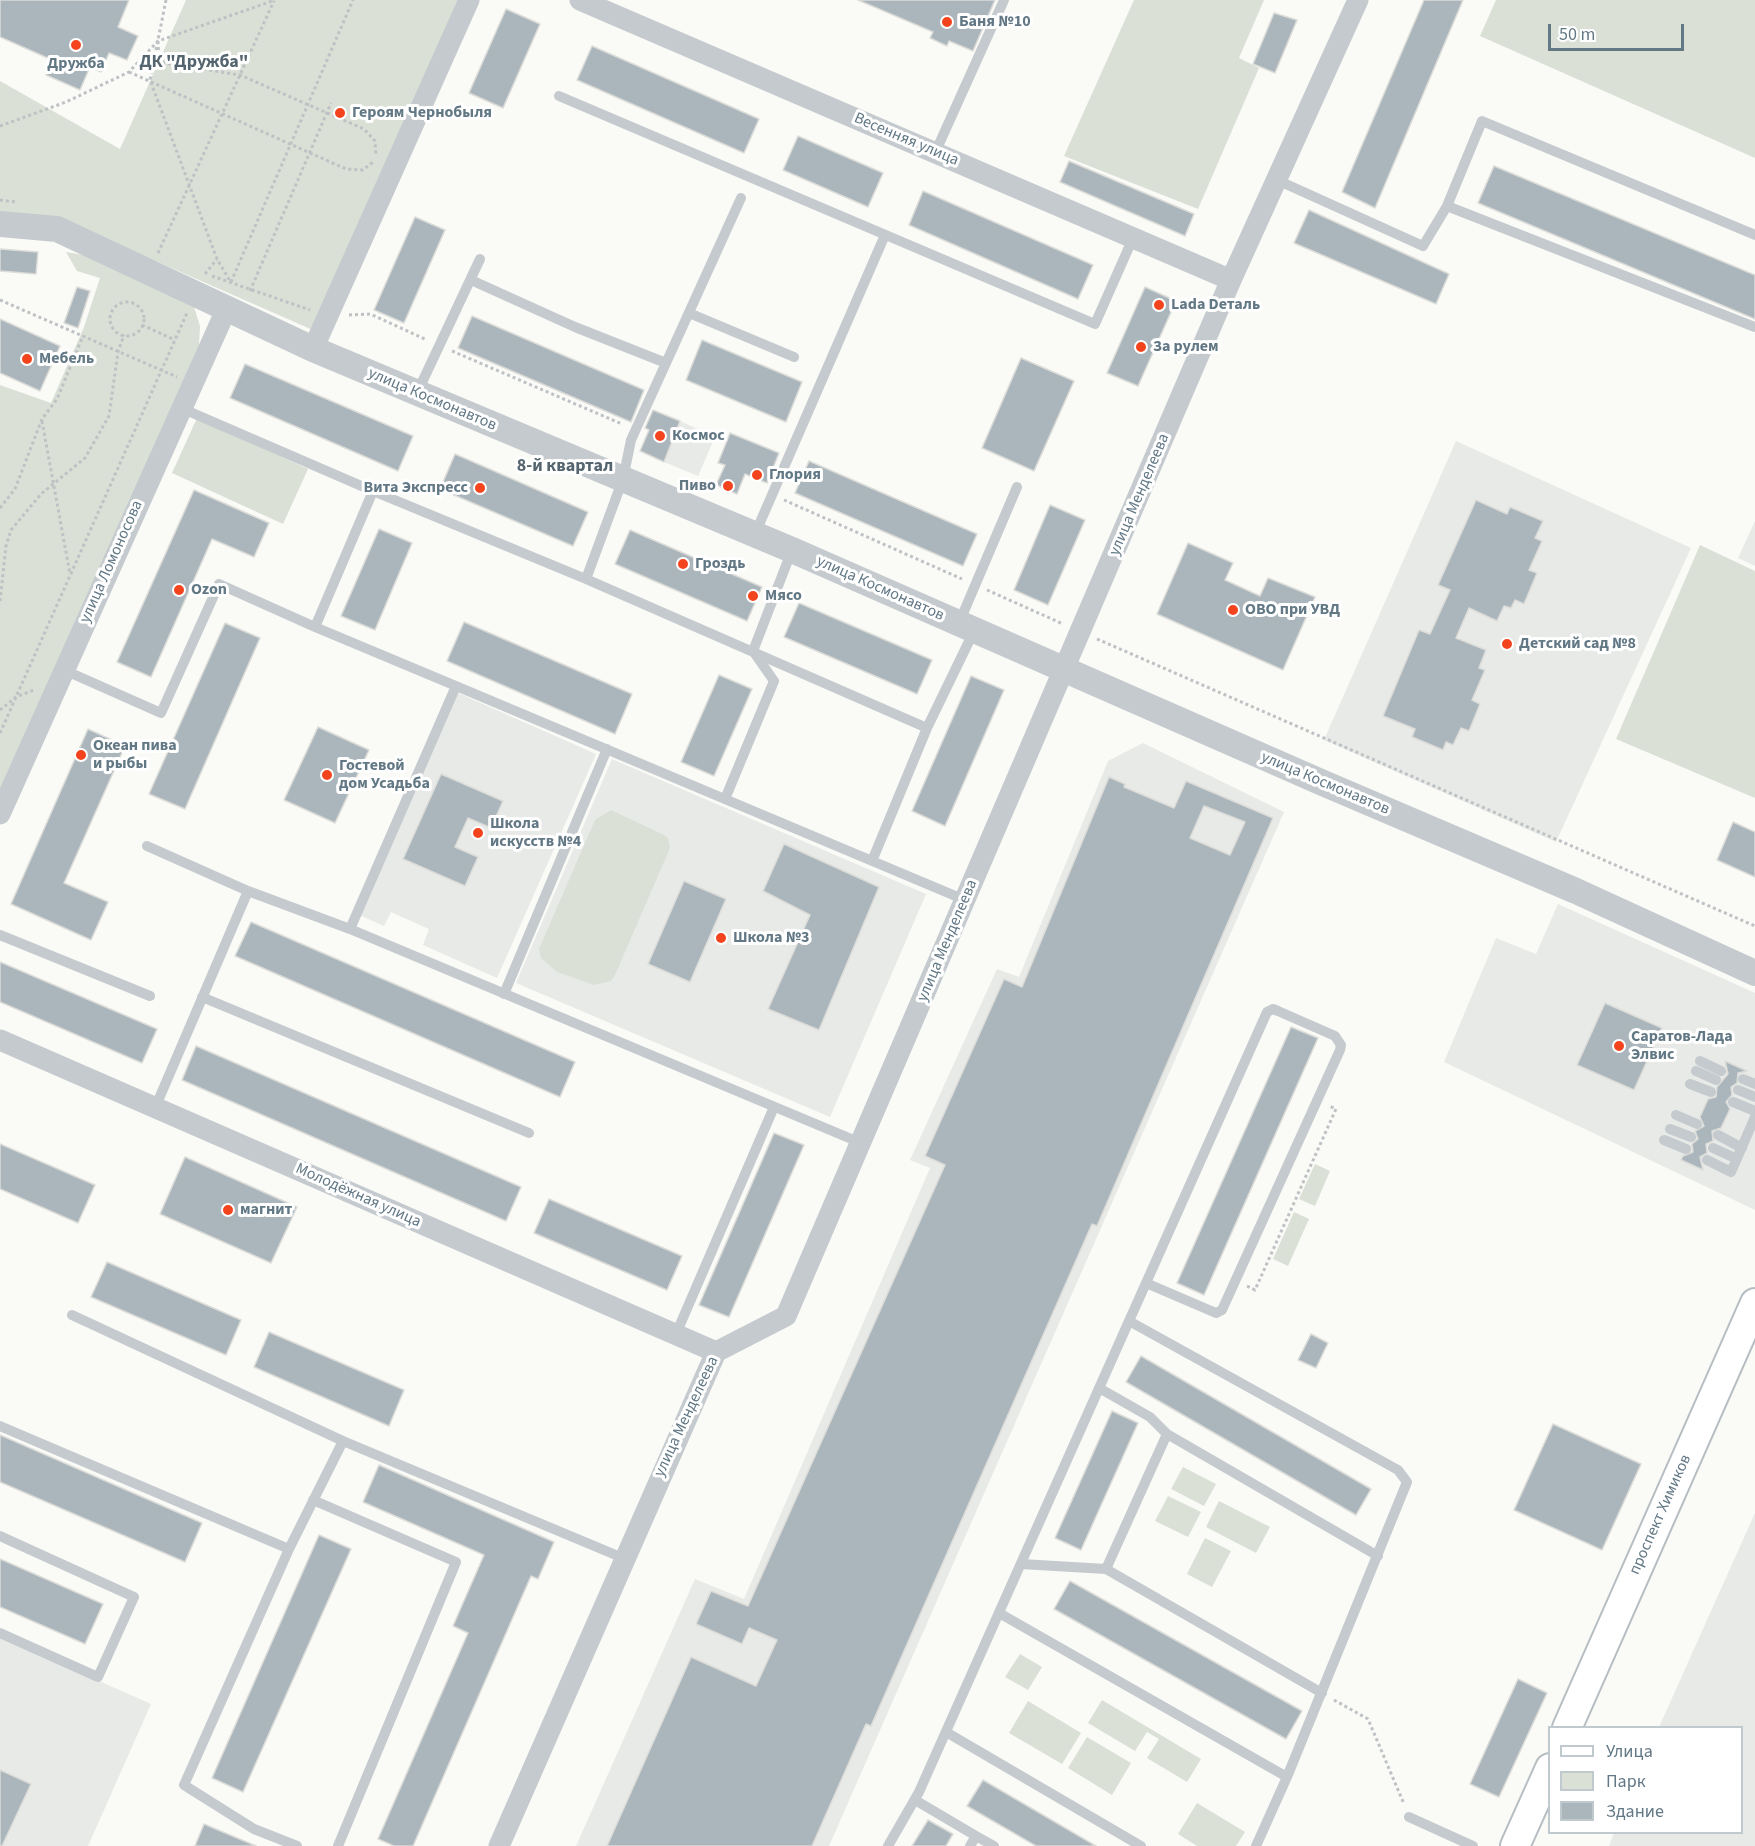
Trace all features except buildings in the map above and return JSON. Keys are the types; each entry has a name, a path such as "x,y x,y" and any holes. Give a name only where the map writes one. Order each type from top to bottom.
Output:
{"main road":[{"name":"проспект Химиков","path":"1569,1726 1755,1303"},
{"path":"1515,1846 1548,1772"}],"street":[{"path":"313,349 469,0"},
{"name":"Весенняя улица","path":"580,0 1231,280"},
{"name":"улица Менделеева","path":"498,1846 623,1558 716,1352 786,1316 1231,280 1358,0"},
{"name":"улица Космонавтов","path":"0,224 57,230 313,349 792,550 1576,891 1755,973"},
{"name":"улица Ломоносова","path":"0,814 226,310"},
{"name":"Молодёжная улица","path":"0,1040 716,1352"}],"lane":[{"path":"935,153 1005,0"},
{"path":"559,96 1095,324 1133,238"},
{"path":"1277,180 1423,246 1447,206 1482,121 1755,234"},
{"path":"586,579 623,479 631,440 741,198"},
{"path":"1447,206 1755,327"},
{"path":"755,534 885,235"},
{"path":"417,394 480,259"},
{"path":"471,280 575,327 666,363"},
{"path":"689,313 794,357"},
{"path":"181,408 586,579 927,728"},
{"path":"872,861 967,627 976,585 1017,487"},
{"path":"315,627 373,491"},
{"path":"753,651 792,550"},
{"path":"62,675 161,713 219,584 315,627 966,900"},
{"path":"725,799 774,681 753,651"},
{"path":"350,929 456,686"},
{"path":"504,994 607,749"},
{"path":"147,846 248,891 350,929 861,1143"},
{"path":"155,1108 248,891"},
{"path":"0,935 150,996"},
{"path":"202,997 529,1133"},
{"path":"888,1846 915,1800 946,1732 1267,1011 1278,1011 1340,1040 1340,1050 1228,1302 1216,1313 1146,1283"},
{"path":"1698,1066 1719,1075"},
{"path":"1743,1079 1755,1084"},
{"path":"1690,1084 1711,1092"},
{"path":"1738,1090 1755,1097"},
{"path":"1733,1102 1755,1111"},
{"path":"676,1334 774,1107"},
{"path":"1676,1115 1697,1124"},
{"path":"1707,1160 1731,1172 1755,1117"},
{"path":"1670,1129 1691,1137"},
{"path":"1718,1135 1742,1148"},
{"path":"1664,1140 1686,1149"},
{"path":"1713,1148 1737,1159"},
{"path":"72,1315 343,1441 623,1558"},
{"path":"1129,1321 1404,1475 1407,1482 1322,1694 1256,1846"},
{"path":"1099,1388 1150,1417 1167,1434 1378,1556"},
{"path":"0,1426 289,1549"},
{"path":"1106,1569 1167,1434"},
{"path":"297,1846 254,1829 184,1785 289,1549 343,1441"},
{"path":"313,1500 456,1562 338,1846"},
{"path":"0,1536 134,1597 98,1677 0,1633"},
{"path":"1021,1563 1106,1569 1322,1694"},
{"path":"999,1613 1287,1777"},
{"path":"946,1732 1141,1846"},
{"path":"915,1800 994,1846"},
{"path":"1409,1817 1473,1846"},
{"path":"970,1846 976,1836"}],"path":[{"path":"166,0 150,80 217,260 231,282 353,0"},
{"path":"0,126 66,102 129,72 158,41 275,0"},
{"path":"158,253 275,0"},
{"path":"129,72 346,169 357,171 369,167 376,157 377,146 369,133 327,112 240,75 159,62 158,41"},
{"path":"250,291 331,103"},
{"path":"0,734 205,273 217,260"},
{"path":"0,300 192,384"},
{"path":"129,302 140,308 144,319 134,334 124,335 117,333 110,323 113,309 120,303 129,302"},
{"path":"142,325 175,340"},
{"path":"0,601 6,546 11,530 41,494 85,458 109,416 118,352 124,335"},
{"path":"0,508 15,489 42,419 57,399 83,336"},
{"path":"42,419 70,575"},
{"path":"772,495 1755,926"},
{"path":"0,710 16,696 62,675"},
{"path":"1237,1282 1255,1290 1322,1141 1336,1109 1317,1100"},
{"path":"1322,1694 1368,1719 1409,1817"}],"shaded area":[{"path":"680,421 715,437 698,476 664,462"},
{"name":"Детский сад №8","path":"1456,441 1691,548 1556,842 1324,740"},
{"path":"1755,521 1755,566 1738,558"},
{"name":"Школа искусств №4","path":"458,693 596,754 497,978 423,945 429,929 391,912 384,926 359,915"},
{"path":"1143,743 1284,812 829,1846 576,1846 695,1579 744,1599 930,1168 910,1160 997,969 1019,977 1108,761"},
{"name":"Школа №3","path":"612,759 926,894 830,1117 516,983"},
{"path":"1558,904 1755,993 1755,1210 1444,1062 1496,938 1536,954"},
{"path":"1755,1513 1755,1846 1609,1846 1614,1834 1743,1834 1743,1726 1659,1726"},
{"path":"0,1637 151,1704 88,1846 0,1846"}],"green space":[{"path":"186,0 461,0 315,331 85,230 0,211 0,81 120,149"},
{"path":"1134,0 1264,0 1239,58 1259,68 1198,209 1064,156"},
{"path":"1496,0 1755,0 1755,158 1480,36"},
{"path":"66,252 89,256 194,307 200,326 199,345 0,801 0,385 51,403 84,327 100,278 77,271"},
{"path":"197,418 308,469 283,524 172,473"},
{"path":"1700,545 1755,571 1755,798 1616,739"},
{"path":"611,810 662,834 668,838 670,848 615,975 611,981 594,985 557,972 541,958 539,949 595,820"},
{"path":"1315,1164 1330,1171 1315,1206 1299,1199"},
{"path":"1294,1212 1309,1219 1288,1266 1273,1259"},
{"path":"1183,1467 1216,1484 1204,1506 1171,1489"},
{"path":"1168,1496 1201,1512 1188,1537 1155,1521"},
{"path":"1219,1501 1270,1527 1256,1553 1206,1527"},
{"path":"1205,1538 1231,1551 1212,1587 1187,1574"},
{"path":"1020,1654 1042,1667 1028,1690 1005,1677"},
{"path":"1102,1700 1201,1759 1187,1782 1147,1758 1159,1739 1147,1732 1135,1751 1088,1723"},
{"path":"1028,1701 1081,1733 1062,1764 1009,1733"},
{"path":"1087,1737 1131,1763 1112,1795 1068,1768"},
{"path":"1197,1803 1245,1832 1236,1846 1197,1846 1178,1834"}],"place":[{"name":"Баня №10","path":"947,22"},
{"name":"Дружба","path":"76,45"},
{"name":"Героям Чернобыля","path":"340,113"},
{"name":"Lada Dеталь","path":"1159,305"},
{"name":"За рулем","path":"1141,347"},
{"name":"Мебель","path":"27,359"},
{"name":"Космос","path":"660,436"},
{"name":"Глория","path":"757,475"},
{"name":"Пиво","path":"728,486"},
{"name":"Вита Экспресс","path":"480,488"},
{"name":"Гроздь","path":"683,564"},
{"name":"Ozon","path":"179,590"},
{"name":"Мясо","path":"753,596"},
{"name":"ОВО при УВД","path":"1233,610"},
{"name":"Детский сад №8","path":"1507,644"},
{"name":"Океан пива и рыбы","path":"81,755"},
{"name":"Гостевой дом Усадьба","path":"327,775"},
{"name":"Школа искусств №4","path":"478,833"},
{"name":"Школа №3","path":"721,938"},
{"name":"Саратов-Лада Элвис","path":"1619,1046"},
{"name":"магнит","path":"228,1210"}],"district":[{"name":"ДК \"Дружба\"","path":"194,63"},
{"name":"8-й квартал","path":"565,467"}]}
